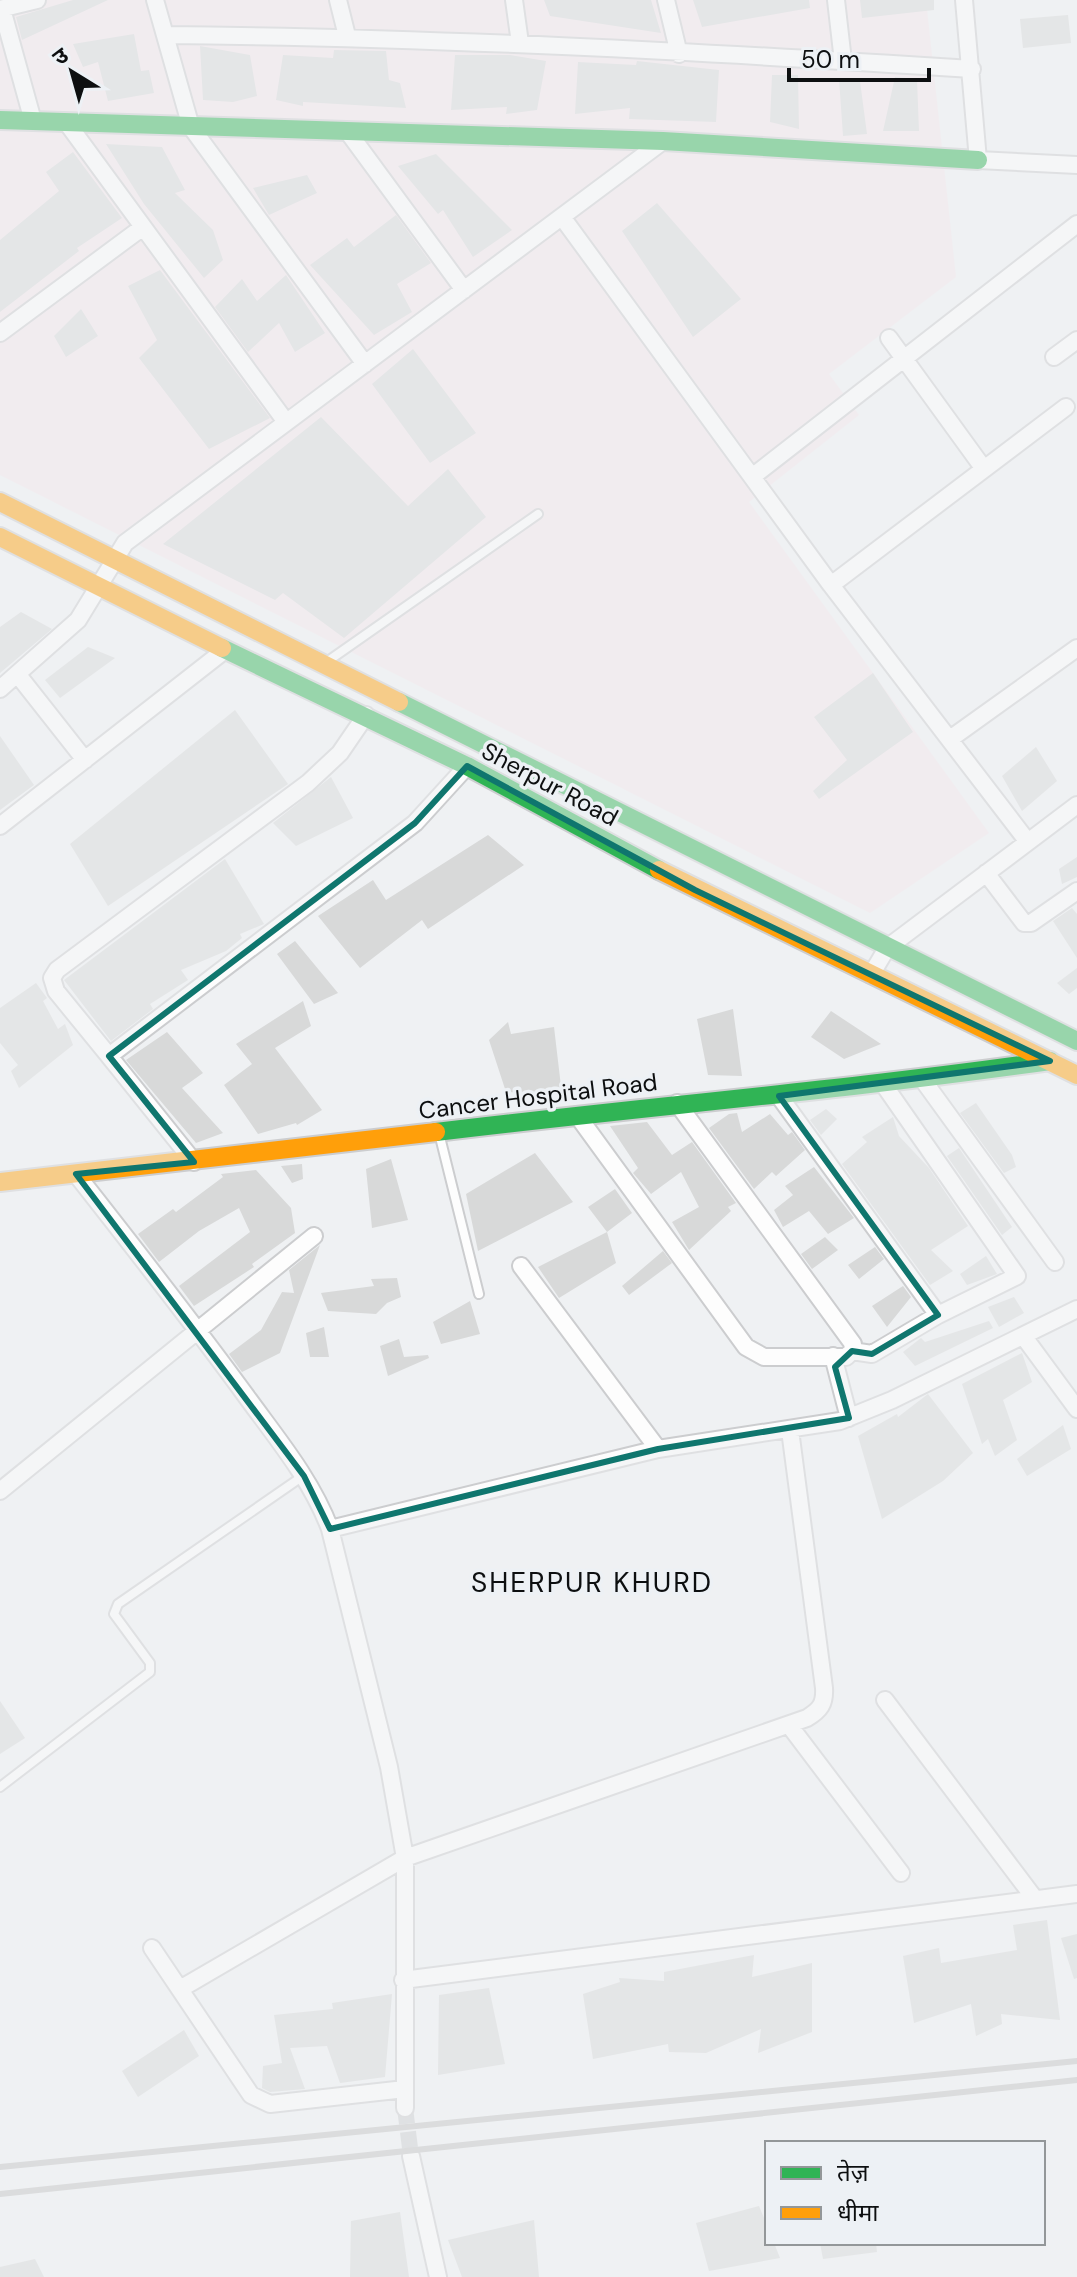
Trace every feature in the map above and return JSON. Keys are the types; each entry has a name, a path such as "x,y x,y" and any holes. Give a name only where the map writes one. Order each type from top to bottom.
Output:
{"street":[{"path":"33,121 1,9 37,0"},
{"path":"155,0 191,127 365,364"},
{"path":"338,0 347,36"},
{"path":"514,0 520,43"},
{"path":"666,0 679,54"},
{"path":"836,0 843,61"},
{"path":"964,0 978,160"},
{"path":"165,35 347,36 520,43 972,69"},
{"path":"0,120 663,141 1077,165"},
{"path":"67,123 286,422"},
{"path":"348,132 464,290"},
{"path":"0,689 66,634 101,587 125,543 663,141"},
{"path":"562,217 831,585 1028,842"},
{"path":"752,477 1077,224"},
{"path":"0,333 143,227"},
{"path":"889,338 984,469"},
{"path":"1054,357 1077,340"},
{"path":"831,585 1066,407"},
{"name":"Sherpur Road","path":"0,502 602,801 1077,1042"},
{"name":"Sherpur Road","path":"0,537 467,766 695,890 1077,1075"},
{"path":"950,739 1077,648"},
{"path":"0,826 225,650"},
{"path":"18,675 85,760"},
{"path":"194,1162 56,991 52,978 57,970 308,783 340,753 366,715"},
{"path":"109,1056 415,823 467,766"},
{"path":"871,975 887,948 1077,805"},
{"path":"986,873 1024,923 1031,923 1077,891"},
{"name":"Cancer Hospital Road","path":"0,1182 194,1162 677,1103 779,1096 923,1080 1050,1061 1077,1042"},
{"path":"923,1080 1055,1262"},
{"path":"852,1351 872,1354 938,1315 1017,1276 884,1085"},
{"path":"779,1096 938,1315"},
{"path":"577,1115 746,1347 764,1357 846,1357 852,1351 853,1344 677,1103"},
{"path":"76,1174 199,1332 304,1476 318,1497 330,1529 389,1767 405,1858 405,2108"},
{"path":"0,1491 314,1236"},
{"path":"521,1266 658,1449"},
{"path":"330,1529 658,1449 849,1418 1024,1337 1077,1309"},
{"path":"1024,1337 1077,1409"},
{"path":"833,1356 849,1418"},
{"path":"180,1989 405,1858 789,1725 819,1711 825,1701 790,1430"},
{"path":"885,1700 1035,1899"},
{"path":"789,1725 901,1873"},
{"path":"403,1980 1077,1894"},
{"path":"152,1948 251,2095 261,2101 270,2104 405,2089"},
{"path":"411,2156 438,2277"}],"lane":[{"path":"324,663 538,514"},
{"path":"438,1132 479,1294"},
{"path":"0,1787 150,1672 150,1663 119,1625 114,1614 118,1604 304,1476"}],"highlighted area":[{"path":"467,766 695,890 1050,1061 779,1096 938,1315 872,1354 852,1351 835,1367 849,1418 658,1449 330,1529 304,1476 76,1174 194,1162 109,1056 415,823"}],"shaded area":[{"path":"0,0 926,0 956,277 829,374 859,415 749,502 989,833 870,913 0,475"}],"building":[{"path":"73,0 108,0 22,40 16,17"},
{"path":"544,0 651,0 661,33 550,16"},
{"path":"693,0 809,0 810,8 702,27"},
{"path":"860,0 934,0 934,10 862,18"},
{"path":"1068,15 1071,43 1023,48 1020,19"},
{"path":"134,34 141,71 149,70 154,93 108,101 98,62 83,67 73,44"},
{"path":"200,46 250,55 257,96 233,102 203,100"},
{"path":"334,50 386,51 389,80 400,83 406,108 303,102 303,106 276,100 283,55 333,58"},
{"path":"455,55 510,55 546,61 537,110 506,114 507,107 451,110"},
{"path":"637,61 719,70 716,122 629,119 630,108 575,114 578,62 636,65"},
{"path":"772,75 798,75 799,129 770,122"},
{"path":"895,77 917,79 919,131 883,131"},
{"path":"839,79 860,81 867,134 843,136"},
{"path":"106,144 162,147 185,190 175,193 213,230 223,260 204,278 144,204"},
{"path":"73,152 122,218 77,248 79,251 0,312 0,240 59,191 46,172"},
{"path":"436,154 512,230 473,257 443,210 438,214 398,166"},
{"path":"307,175 317,193 269,215 253,188"},
{"path":"657,203 741,299 693,337 622,231"},
{"path":"396,215 431,263 397,284 412,312 374,335 310,265 347,238 354,247"},
{"path":"160,270 270,418 209,449 139,358 157,340 128,286"},
{"path":"286,275 325,333 295,352 279,323 248,352 215,307 242,279 257,301"},
{"path":"81,309 98,336 66,357 54,336"},
{"path":"413,349 476,433 430,463 372,384"},
{"path":"321,417 408,506 448,469 486,517 344,638 283,593 275,600 163,544"},
{"path":"21,612 52,629 0,673 0,627"},
{"path":"88,647 115,658 60,698 45,680"},
{"path":"873,673 913,732 819,799 813,791 847,760 814,717"},
{"path":"235,710 288,784 108,906 70,844"},
{"path":"0,736 34,785 0,810"},
{"path":"1036,747 1057,781 1022,811 1002,776"},
{"path":"331,777 353,818 296,846 273,823"},
{"path":"488,835 524,865 428,929 422,920 360,968 318,916 373,880 386,900"},
{"path":"1077,857 1077,877 1062,884 1059,869"},
{"path":"225,859 264,924 240,934 242,938 226,951 181,970 188,980 150,1004 153,1009 111,1041 64,980"},
{"path":"1072,908 1077,914 1077,958 1053,921"},
{"path":"295,941 338,993 314,1004 277,954"},
{"path":"1077,968 1077,988 1069,994 1057,983"},
{"path":"36,983 47,998 43,1001 58,1029 65,1024 73,1045 19,1088 11,1071 18,1065 0,1043 0,1008"},
{"path":"303,1001 311,1026 275,1048 322,1110 297,1125 258,1134 224,1085 252,1064 236,1044"},
{"path":"733,1009 742,1076 708,1075 697,1019"},
{"path":"831,1011 881,1044 844,1059 811,1037"},
{"path":"508,1022 511,1034 554,1027 562,1095 506,1092 489,1040"},
{"path":"167,1032 203,1073 182,1088 223,1133 196,1143 126,1060"},
{"path":"976,1103 1012,1155 1016,1167 1004,1173 960,1113"},
{"path":"826,1109 837,1119 821,1135 810,1120"},
{"path":"737,1113 742,1132 770,1114 788,1135 792,1132 805,1150 776,1176 772,1172 754,1189 709,1128 729,1114"},
{"path":"893,1117 899,1136 929,1168 968,1226 931,1250 953,1271 930,1285 842,1164 867,1142 862,1137"},
{"path":"647,1122 672,1155 692,1142 736,1203 728,1207 731,1211 689,1250 672,1222 699,1207 681,1172 651,1194 633,1173 638,1168 610,1126"},
{"path":"959,1148 1012,1227 1002,1235 947,1156"},
{"path":"535,1153 573,1202 478,1251 466,1194"},
{"path":"391,1159 408,1220 372,1228 366,1169"},
{"path":"302,1164 303,1179 292,1183 281,1166"},
{"path":"814,1167 854,1218 828,1234 809,1211 783,1227 774,1210 793,1195 785,1186"},
{"path":"256,1170 291,1208 295,1233 252,1264 254,1267 194,1306 179,1286 250,1232 239,1208 199,1231 159,1262 138,1234 173,1209 176,1212 223,1177 221,1174"},
{"path":"615,1189 632,1213 607,1232 588,1207"},
{"path":"607,1232 616,1263 559,1298 538,1267"},
{"path":"825,1237 838,1250 812,1269 801,1254"},
{"path":"320,1245 280,1353 242,1372 229,1354 261,1330 282,1292 294,1293 289,1270"},
{"path":"875,1247 884,1259 859,1279 848,1265"},
{"path":"663,1251 672,1263 629,1295 622,1286"},
{"path":"986,1256 997,1274 967,1285 960,1274"},
{"path":"397,1278 401,1297 387,1303 376,1314 328,1311 321,1293 374,1286 371,1279"},
{"path":"903,1286 911,1297 887,1327 872,1306"},
{"path":"1014,1297 1024,1313 999,1327 988,1307"},
{"path":"470,1301 480,1334 441,1344 433,1322"},
{"path":"989,1321 993,1328 915,1366 903,1352 921,1338 925,1342"},
{"path":"324,1327 329,1357 310,1357 306,1333"},
{"path":"399,1339 404,1357 428,1355 429,1358 388,1376 380,1346"},
{"path":"1022,1353 1032,1382 1003,1400 1017,1440 995,1456 988,1439 982,1444 962,1384"},
{"path":"928,1394 973,1453 943,1481 882,1519 858,1436 897,1414 898,1417"},
{"path":"1063,1425 1071,1449 1027,1476 1017,1459"},
{"path":"0,1701 25,1738 0,1754"},
{"path":"1047,1920 1060,2020 1001,2014 1002,2024 976,2036 971,2004 914,2023 903,1956 939,1948 941,1963 1017,1950 1013,1925"},
{"path":"1077,1934 1077,1978 1074,1979 1061,1938"},
{"path":"754,1955 752,1977 812,1963 812,2032 758,2053 761,2029 706,2053 669,2052 668,2044 593,2059 583,1994 620,1982 619,1978 664,1981 664,1972"},
{"path":"489,1988 505,2064 438,2075 439,1995"},
{"path":"392,1994 385,2077 340,2083 327,2046 290,2048 305,2089 270,2092 262,2088 263,2066 282,2063 274,2015 333,2009 332,2003"},
{"path":"184,2030 199,2056 138,2097 122,2071"},
{"path":"759,2206 765,2220 765,2245 775,2245 780,2258 709,2271 696,2223"},
{"path":"400,2212 409,2277 350,2277 351,2221"},
{"path":"534,2220 539,2277 462,2277 448,2240"},
{"path":"820,2245 876,2245 877,2252 823,2259"},
{"path":"35,2259 44,2277 0,2277 0,2267"}],"tunnel":[{"path":"405,2108 411,2156"}],"railway":[{"path":"0,2167 1077,2061"},
{"path":"0,2194 1077,2080"}],"traffic: fast":[{"path":"0,120 663,141 978,160"},
{"path":"222,648 467,766 659,870"},
{"path":"399,702 1077,1041"},
{"path":"436,1132 1050,1061"}],"traffic: slow":[{"path":"0,502 399,702"},
{"path":"0,537 222,648"},
{"path":"659,870 1077,1075"},
{"path":"0,1182 436,1132"}],"district":[{"name":"SHERPUR KHURD","path":"592,1582"}]}
